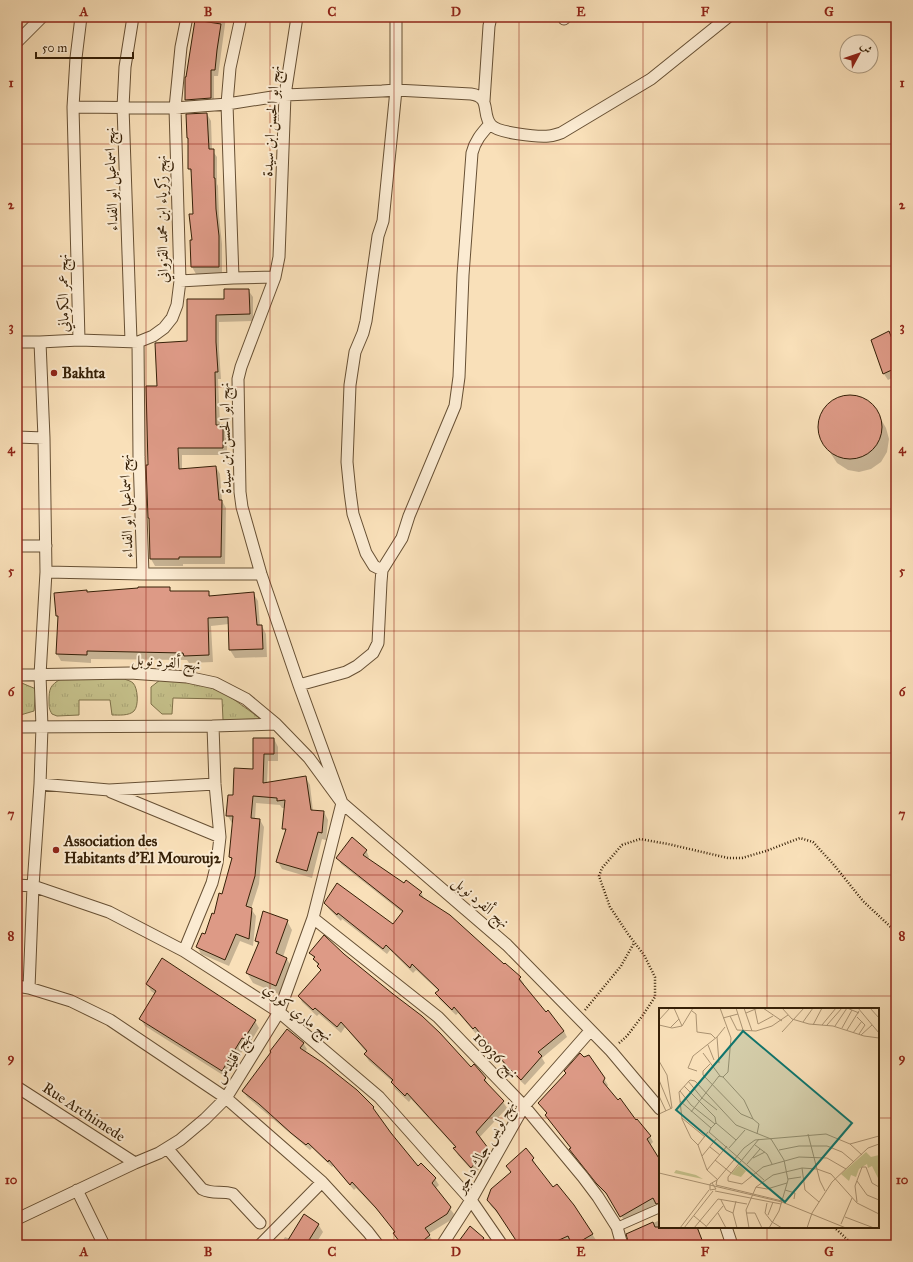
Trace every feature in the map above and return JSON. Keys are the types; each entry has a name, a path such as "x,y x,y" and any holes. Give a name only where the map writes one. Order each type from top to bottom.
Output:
{"street":[{"path":"17,42 42,17"},
{"name":"نهج عمر الكرماني","path":"40,675 46,572 46,546 40,342 79,340 73,107 76,58 81,17"},
{"name":"نهج اسماعيل ابو الفداء","path":"133,17 125,67 123,107 140,457 143,574"},
{"name":"نهج زكرياء ابن محمد القزواني","path":"79,340 135,342 153,336 164,328 172,318 177,305 180,281 175,108 181,47 187,17"},
{"path":"233,278 227,104 230,68 241,17"},
{"name":"نهج ابو الحسن ابن سيدة","path":"297,17 285,95 279,257 276,277 241,367 238,380 240,492 242,507 261,574 299,685 342,802"},
{"path":"382,570 374,566 366,553 353,514 348,454 350,386 355,352 366,321 378,236 383,221 396,90 396,17"},
{"path":"492,17 489,26 484,101 490,124 496,129 505,132 542,136 551,136 561,133 651,79 728,17"},
{"path":"73,107 175,108 227,104 285,95 396,90 471,94 478,95 484,101"},
{"path":"299,685 346,672 358,666 373,653 378,643 382,570 402,538 456,406 459,377 463,275 472,153 478,137 490,124"},
{"path":"180,281 276,277"},
{"path":"17,342 40,342"},
{"path":"17,437 44,438"},
{"path":"17,546 46,546"},
{"path":"46,572 261,574"},
{"name":"نهج ألفرد نوبل","path":"17,675 130,673 187,677 215,683 246,699 276,724 309,758 342,802 507,945 611,1051 659,1108"},
{"path":"29,988 33,886 40,784 42,727 40,675"},
{"path":"17,727 213,726 276,724"},
{"path":"184,951 212,883 218,863 220,837 213,726"},
{"path":"40,784 108,790 216,784"},
{"path":"108,790 220,837"},
{"name":"نهج اقليدس","path":"17,1219 135,1162 159,1153 180,1140 205,1120 226,1098 279,1012 313,918 342,802"},
{"name":"نهج ماري كوري","path":"17,885 33,886 109,912 184,951 279,1012 379,1097 472,1200 502,1245"},
{"name":"نهج 10936","path":"313,918 438,1016 524,1106 598,1197 617,1227 622,1245"},
{"path":"17,986 29,988 71,1001 110,1020 226,1098 322,1182 378,1245"},
{"name":"نهج لويس جاك داجير","path":"442,1245 472,1200 524,1106 590,1031"},
{"name":"Rue Archimede","path":"17,1087 135,1162"},
{"path":"167,1148 202,1189 209,1193 227,1192 233,1194 260,1223"},
{"path":"260,1245 322,1182"},
{"path":"77,1190 104,1245"},
{"path":"617,1227 659,1208"},
{"path":"726,1228 732,1245"}],"path":[{"path":"611,1051 627,1036 655,997 655,977 644,955 610,906 599,876 602,868 622,844 640,839 728,858 742,858 766,851 800,838 813,842 863,900 896,932"},
{"path":"578,1018 620,966 635,943"},
{"path":"835,1228 853,1245"}],"green space":[{"path":"61,679 124,679 129,681 135,685 137,693 136,709 129,714 112,715 110,700 79,700 79,715 57,716 52,714 49,705 49,693 52,685"},
{"path":"160,680 198,683 225,693 261,719 223,720 222,699 173,698 172,714 162,714 151,704 151,687"},
{"path":"17,681 36,689 34,711 17,716"}],"building":[{"path":"195,20 221,24 215,70 211,70 211,98 185,100 185,77"},
{"path":"207,113 209,149 214,149 214,178 219,236 219,267 191,267 190,240 192,240 189,214 193,214 191,169 188,169 186,114"},
{"path":"224,289 249,289 250,314 216,315 218,372 215,372 216,425 223,425 223,448 178,448 179,469 216,466 219,500 222,500 221,557 150,559 146,465 148,465 146,386 157,386 155,343 187,341 187,299 224,299"},
{"path":"889,331 896,349 896,368 883,374 871,340"},
{"path":"850,395 868,401 876,409 882,427 876,445 868,453 850,459 832,453 824,445 818,427 824,409 832,401"},
{"path":"138,587 170,587 170,591 209,591 209,596 254,592 257,625 262,625 263,649 229,650 228,617 208,618 209,655 184,656 183,653 87,651 87,655 56,654 58,616 56,616 54,593 87,590 87,592"},
{"path":"253,738 274,738 274,754 264,754 263,783 306,776 311,810 324,811 322,833 318,832 307,871 276,862 286,829 282,829 285,800 277,801 277,798 253,796 251,818 260,819 255,876 246,906 252,908 249,939 236,934 225,960 196,947 202,933 205,934 212,913 214,914 219,893 222,894 232,858 229,857 233,816 226,816 228,795 233,795 234,768 253,769"},
{"path":"352,837 367,850 363,855 404,883 406,880 422,892 419,895 450,915 504,964 505,963 521,977 519,979 546,1012 548,1010 564,1031 538,1052 542,1056 521,1080 506,1065 475,1027 473,1029 454,1007 452,1010 435,993 439,990 412,964 410,968 386,945 383,949 338,913 337,915 324,903 337,883 393,924 403,911 336,858"},
{"path":"263,911 288,920 276,953 287,958 276,986 246,973 259,942 255,941"},
{"path":"324,935 344,954 422,1016 440,1033 471,1067 474,1064 486,1078 484,1080 504,1101 476,1132 488,1148 471,1168 453,1148 456,1147 407,1093 405,1096 391,1082 393,1080 364,1054 367,1051 341,1022 337,1027 315,1008 313,1010 298,996 321,970 317,966 319,964 313,959 315,957 309,953"},
{"path":"162,958 256,1020 244,1039 242,1038 222,1071 139,1019 156,991 146,984"},
{"path":"287,1029 304,1043 300,1048 323,1063 357,1090 374,1107 373,1108 391,1133 418,1166 421,1163 436,1178 432,1183 451,1207 447,1214 425,1228 430,1235 418,1245 402,1245 393,1233 395,1232 376,1208 352,1182 350,1185 329,1160 328,1162 308,1143 306,1145 242,1091"},
{"path":"580,1053 584,1057 589,1055 605,1078 603,1082 618,1100 620,1098 636,1120 637,1119 651,1136 647,1139 659,1158 659,1203 656,1204 653,1198 620,1217 606,1193 596,1183 569,1149 571,1148 545,1115 547,1113 538,1103 566,1073 564,1071"},
{"path":"526,1148 534,1158 532,1160 553,1187 557,1184 574,1205 593,1234 574,1245 572,1245 568,1236 548,1245 519,1245 496,1210 487,1200 491,1189 511,1172 506,1166"},
{"path":"304,1214 319,1224 306,1245 285,1245"},
{"path":"653,1222 655,1227 659,1228 697,1228 704,1245 629,1245 626,1234"},
{"path":"470,1226 484,1238 479,1245 456,1245"}],"place":[{"name":"Bakhta","path":"54,373"},
{"name":"Association des Habitants d'El Mourouj2","path":"56,850"}]}
